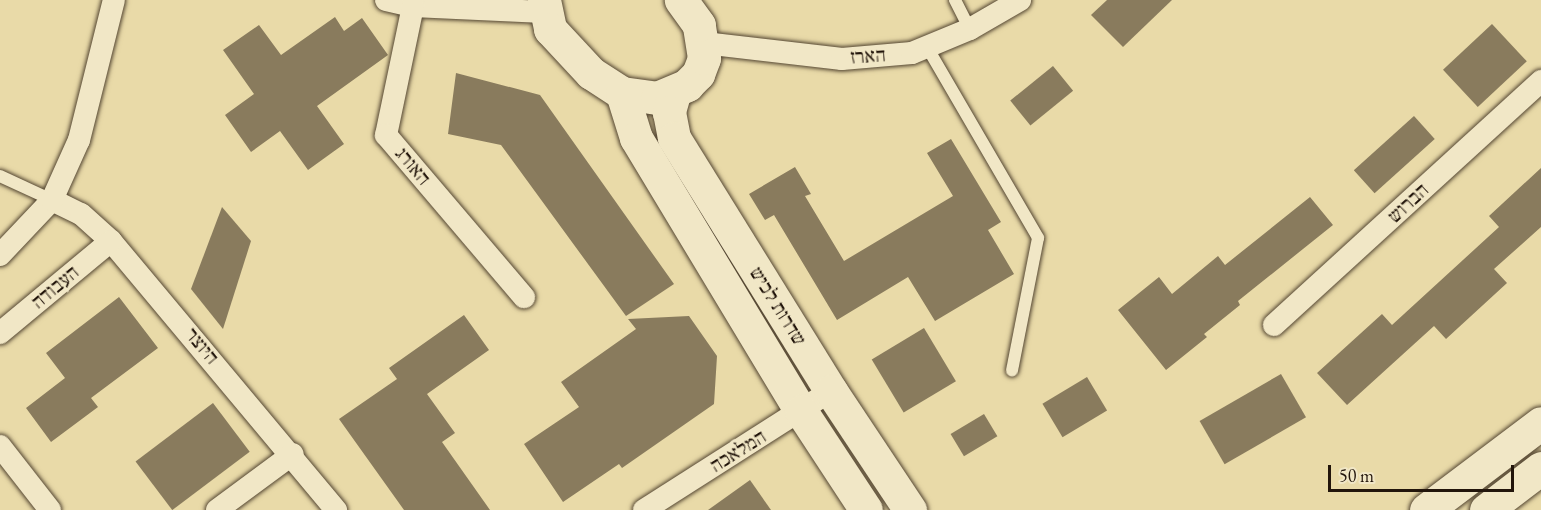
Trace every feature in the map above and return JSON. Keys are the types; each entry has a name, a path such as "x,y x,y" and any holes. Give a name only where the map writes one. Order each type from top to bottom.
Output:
{"main road":[{"path":"544,6 550,29 575,59 622,93 650,98 674,94 698,74 704,43 699,25 681,0"},
{"name":"שדרות לכיש","path":"622,93 636,138 801,411 866,510"},
{"name":"שדרות לכיש","path":"674,94 669,112 674,138 831,391 910,510"},
{"path":"1426,510 1541,423"},
{"path":"1486,510 1540,470"}],"street":[{"path":"0,255 52,200 79,140 114,0"},
{"path":"386,0 413,6 544,6"},
{"name":"הארז","path":"704,43 842,59 912,53 970,29 1020,0"},
{"name":"האורג","path":"413,6 386,135 524,297"},
{"name":"הברוש","path":"1274,325 1541,81"},
{"name":"היוצר","path":"52,200 81,214 111,241 293,454 336,510"},
{"name":"העבודה","path":"0,333 111,241"},
{"name":"המלאכה","path":"644,510 831,391"},
{"path":"0,446 50,510"},
{"path":"218,510 293,454"}],"lane":[{"path":"955,0 970,29"},
{"path":"927,47 1038,238 1012,370"},
{"path":"0,176 52,200"}],"building":[{"path":"1107,0 1172,0 1123,47 1091,15"},
{"path":"335,17 344,31 362,18 388,55 317,106 344,144 308,170 280,131 251,152 225,115 254,94 223,50 259,25 281,55"},
{"path":"1492,24 1527,61 1478,107 1443,70"},
{"path":"1053,66 1073,91 1030,125 1010,101"},
{"path":"456,73 540,95 674,284 626,316 501,145 448,134"},
{"path":"1414,116 1435,139 1375,193 1354,170"},
{"path":"951,139 1001,222 988,230 1014,274 935,321 908,277 837,320 774,215 765,220 749,194 795,167 811,194 805,196 844,261 953,196 927,153"},
{"path":"1541,168 1541,227 1494,269 1507,283 1446,339 1434,326 1347,405 1317,373 1382,314 1392,325 1499,227 1489,216"},
{"path":"1310,197 1333,225 1238,301 1240,305 1204,334 1207,337 1166,370 1118,310 1159,277 1172,294 1218,256 1225,265"},
{"path":"222,207 251,241 223,329 191,289"},
{"path":"119,297 158,348 91,398 98,407 51,442 26,408 65,378 46,353"},
{"path":"464,315 489,350 427,394 455,433 442,442 490,510 404,510 339,419 397,379 389,368"},
{"path":"689,316 717,356 714,404 622,468 619,464 563,502 524,444 579,407 561,382 636,329 628,319"},
{"path":"924,328 956,381 904,413 872,359"},
{"path":"1281,374 1306,417 1225,464 1200,421"},
{"path":"1087,377 1107,410 1063,437 1042,404"},
{"path":"213,403 250,452 172,510 136,461"},
{"path":"984,414 997,436 964,456 951,434"},
{"path":"750,480 771,510 708,510"}]}
